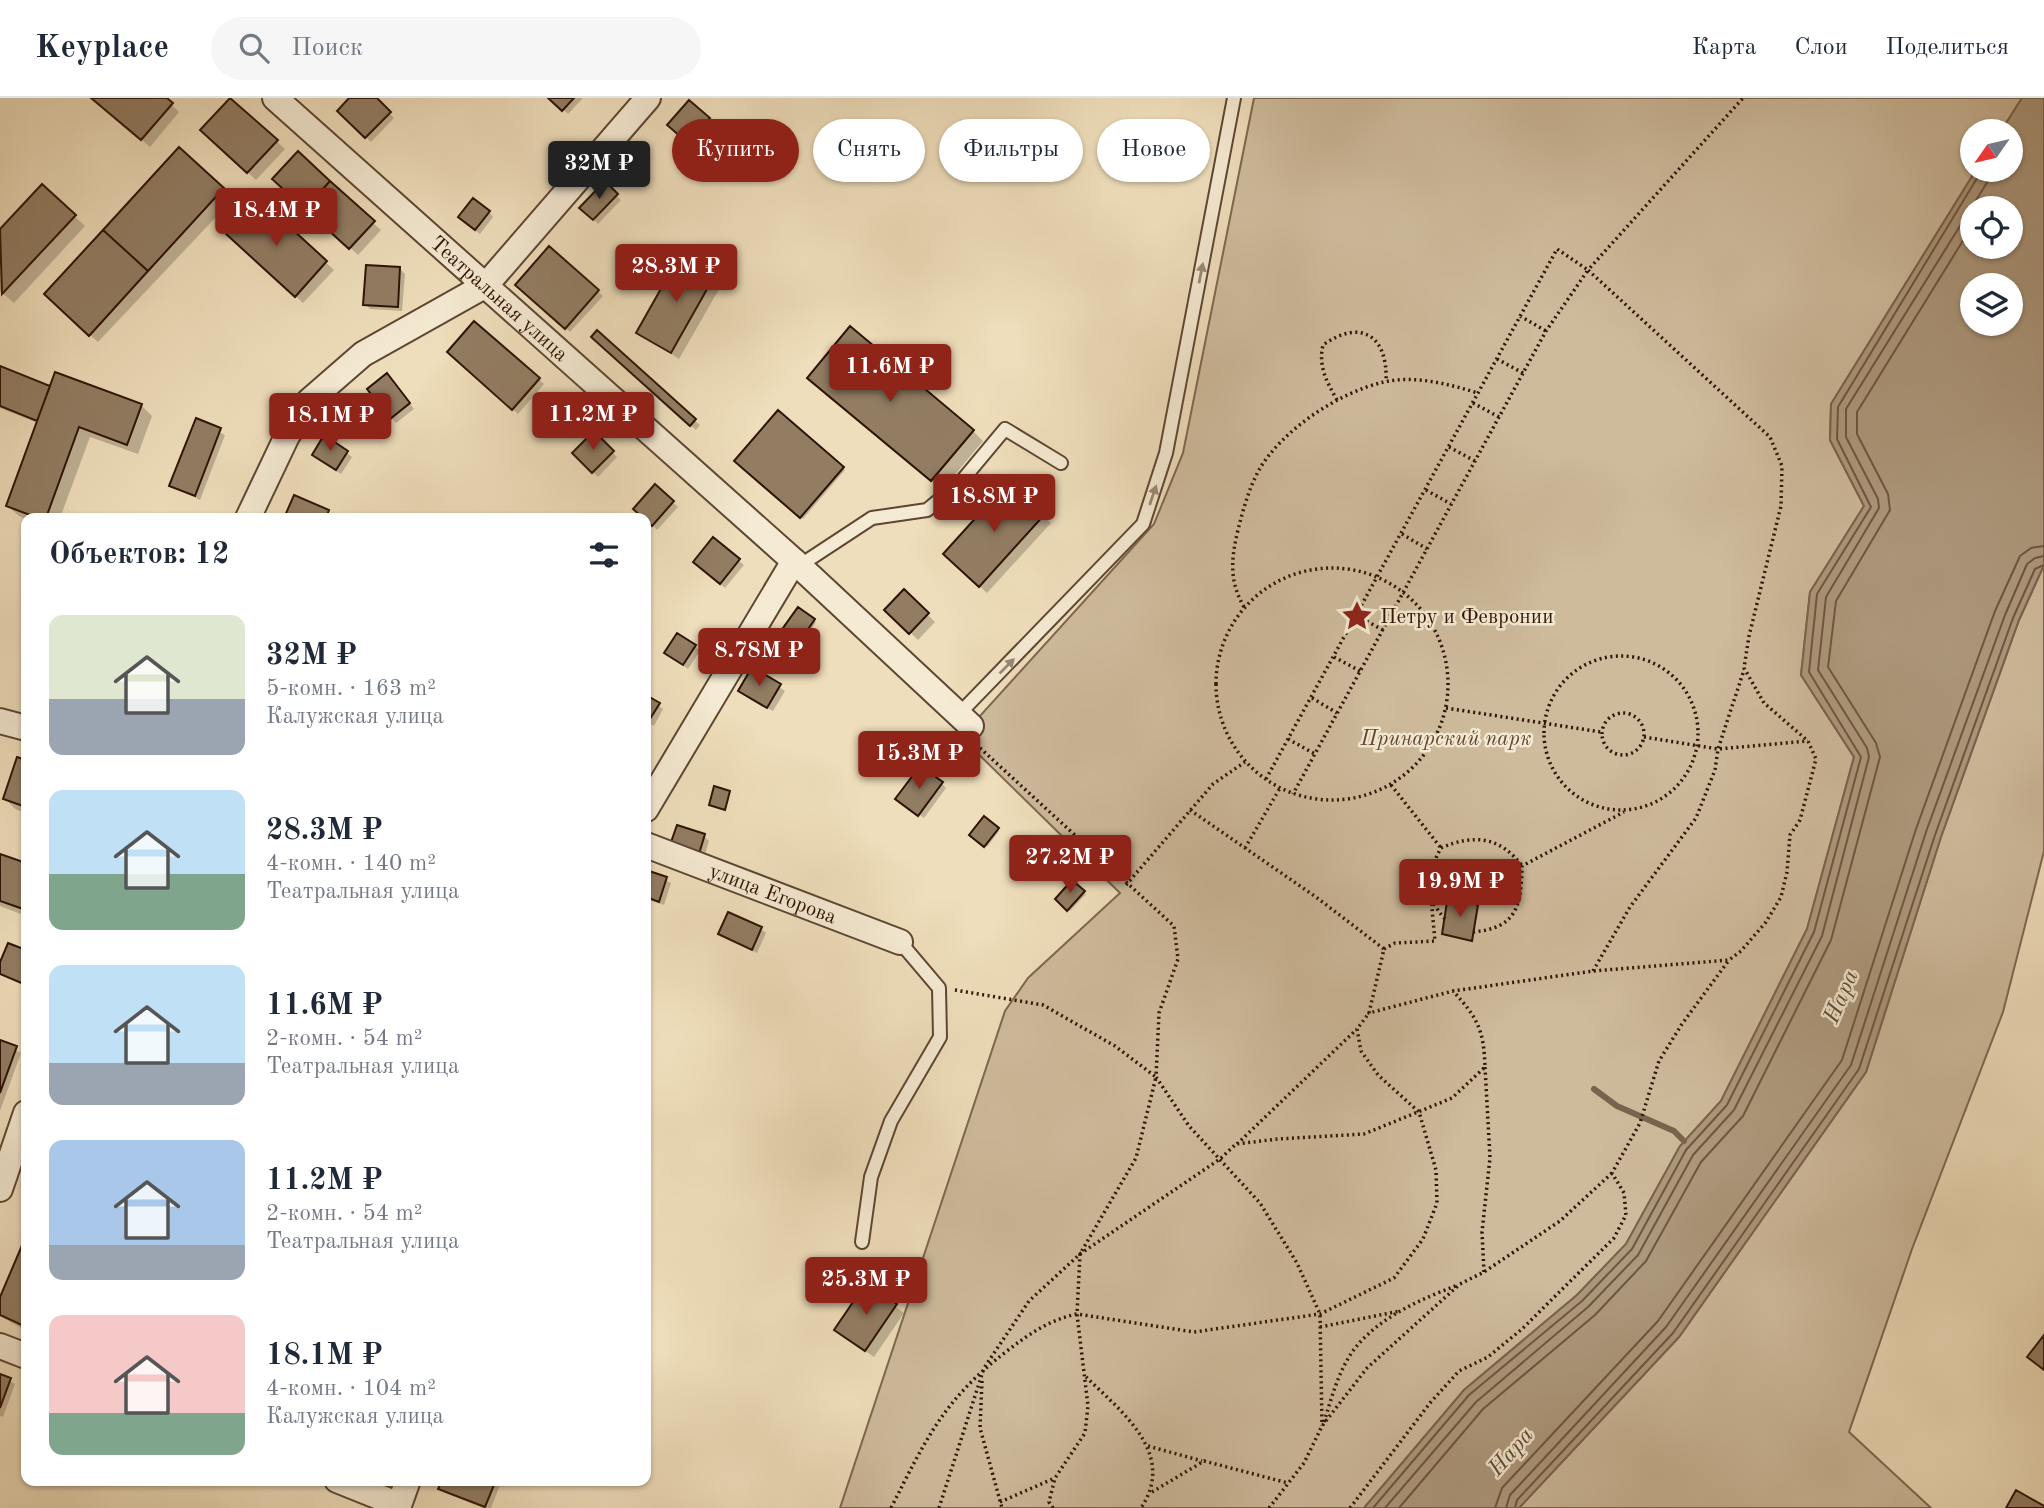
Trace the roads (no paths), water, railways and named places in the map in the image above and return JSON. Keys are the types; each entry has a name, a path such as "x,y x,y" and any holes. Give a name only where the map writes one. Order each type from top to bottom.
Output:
{"street":[{"name":"Театральная улица","path":"275,98 796,564 965,720"},
{"path":"250,513 287,436 309,401 363,354 486,285 648,98"},
{"path":"651,800 796,564"},
{"path":"0,721 21,727"},
{"name":"улица Егорова","path":"651,847 901,942"},
{"path":"0,1189 21,1128"},
{"path":"0,1346 21,1354"},
{"path":"351,1486 399,1507 406,1486"}],"lane":[{"path":"965,720 1143,524 1166,453 1234,98"},
{"path":"796,564 872,518 927,510 960,483 1005,429 1062,463"},
{"path":"862,1242 871,1178 891,1121 940,1037 939,988 901,942"}],"water":[{"name":"Нара","path":"2022,98 2044,98 2044,565 2019,620 1941,837 1866,1072 1679,1337 1519,1508 1364,1508 1464,1390 1577,1295 1626,1244 1680,1146 1721,1101 1807,929 1854,757 1801,675 1810,592 1864,506 1830,440 1831,404 1969,182 2023,182 2023,119 2009,119"}],"waterway":[{"path":"1594,1089 1617,1106 1674,1131 1684,1141"}],"place":[{"name":"Петру и Февронии","path":"1357,616"}],"park label":[{"name":"Принарский парк","path":"1446,738"}]}
